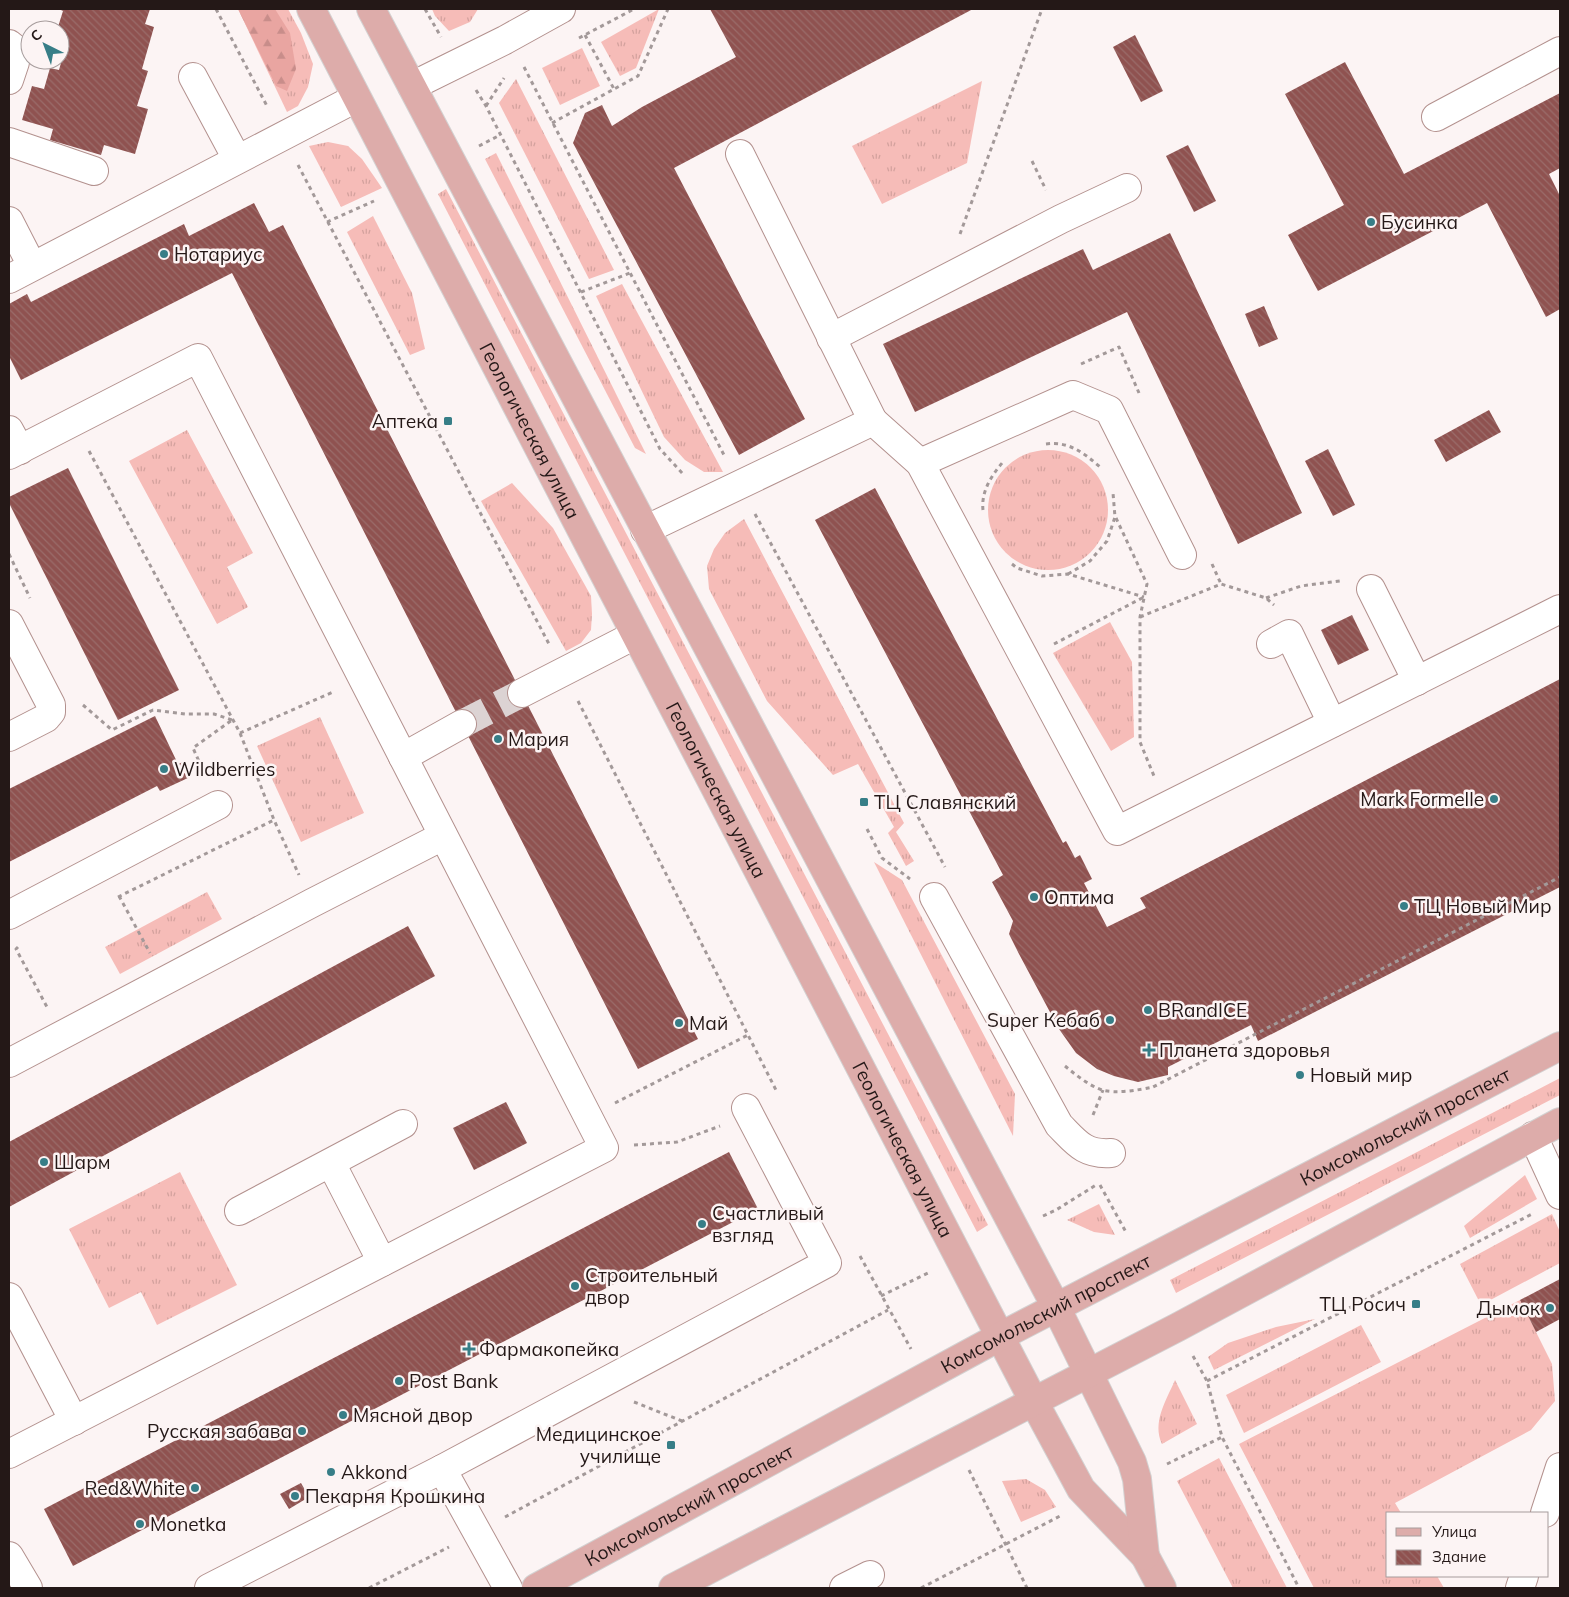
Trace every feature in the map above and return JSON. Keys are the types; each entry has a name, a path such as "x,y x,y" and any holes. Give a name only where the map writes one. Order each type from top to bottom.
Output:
{"main road":[{"name":"Геологическая улица","path":"311,9 1034,1402 1081,1489 1145,1556 1162,1588"},
{"name":"Геологическая улица","path":"371,9 1056,1307 1132,1462 1137,1479 1145,1556"},
{"name":"Комсомольский проспект","path":"536,1588 1001,1336 1560,1046"},
{"path":"673,1588 1089,1374 1560,1122"}],"street":[{"path":"412,86 505,40 550,11"},
{"path":"9,44 14,48 15,62 9,80"},
{"path":"1436,116 1560,51"},
{"path":"193,77 238,159"},
{"path":"9,279 356,98"},
{"path":"9,142 94,171"},
{"path":"740,154 873,421 920,463 1117,831 1560,609"},
{"path":"831,338 1060,220 1127,188"},
{"path":"9,221 32,266"},
{"path":"9,1454 604,1148 198,358 74,422 12,445"},
{"path":"920,463 1073,396 1109,410 1182,555"},
{"path":"645,530 873,421"},
{"path":"1371,589 1417,681"},
{"path":"9,624 50,705 51,712 46,718 9,737"},
{"path":"522,693 635,635"},
{"path":"1280,639 1332,723"},
{"path":"403,757 462,724"},
{"path":"9,915 218,805"},
{"path":"9,1063 443,836"},
{"path":"934,897 1059,1125 1081,1147 1098,1154 1111,1153"},
{"path":"209,1588 442,1468 827,1263 746,1108"},
{"path":"240,1211 403,1124"},
{"path":"1533,1136 1551,1202"},
{"path":"331,1163 382,1262"},
{"path":"9,1297 74,1421"},
{"path":"1545,1512 1560,1467"},
{"path":"442,1468 476,1533 508,1588"},
{"path":"9,1556 28,1588"},
{"path":"844,1588 870,1575"}],"path":[{"path":"216,9 563,672 779,1096"},
{"path":"426,9 438,32 486,106 660,449 683,475 740,485"},
{"path":"552,123 638,76 668,9"},
{"path":"959,236 1042,9"},
{"path":"585,35 614,89"},
{"path":"516,71 524,67 740,485 955,885 934,897 882,858 866,829"},
{"path":"486,106 501,80 509,76"},
{"path":"581,292 630,273"},
{"path":"74,422 240,733 274,820 312,903"},
{"path":"1039,444 1056,443 1081,451 1101,468"},
{"path":"984,519 982,502 990,477 1007,457"},
{"path":"1113,490 1115,516 1147,584 1140,617 1140,742 1168,806"},
{"path":"1068,574 1090,561 1107,541 1115,516"},
{"path":"1010,562 1017,568 1042,576 1068,574 1144,597"},
{"path":"1266,598 1301,586 1340,581 1371,589"},
{"path":"1140,617 1221,584 1266,598 1280,610 1280,639"},
{"path":"1025,659 1144,597"},
{"path":"240,733 363,679"},
{"path":"81,704 112,730 153,710 185,714 214,714 232,720"},
{"path":"218,805 193,748 232,720"},
{"path":"110,901 274,820"},
{"path":"1059,1062 1081,1078 1103,1090 1130,1091 1153,1087 1560,877"},
{"path":"119,896 165,981"},
{"path":"25,944 16,948 62,1035"},
{"path":"588,1117 748,1035"},
{"path":"604,1148 677,1142 721,1126 746,1108 765,1070"},
{"path":"1081,1147 1142,1263"},
{"path":"1207,1381 1551,1202"},
{"path":"856,1248 888,1310 926,1376"},
{"path":"369,1588 476,1533 888,1310"},
{"path":"1178,1327 1207,1381 1222,1437 1299,1588"},
{"path":"608,1380 636,1404 682,1422"},
{"path":"956,1443 1026,1587 1021,1588"}],"green space":[{"path":"238,9 288,9 301,33 313,64 308,87 298,106 287,112"},
{"path":"238,9 275,9 290,33 296,69 287,91 276,86"},
{"path":"432,9 478,9 470,22 449,31 435,16"},
{"path":"659,9 636,68 620,76 601,42"},
{"path":"582,48 600,86 560,105 542,68"},
{"path":"516,79 614,270 589,279 499,103"},
{"path":"982,81 967,163 882,204 852,146"},
{"path":"328,142 348,146 362,159 382,188 341,207 309,146"},
{"path":"496,153 646,454 635,448 485,159"},
{"path":"446,189 988,1225 977,1232 438,194"},
{"path":"373,216 412,293 425,349 410,355 347,232"},
{"path":"622,284 723,472 704,472 685,460 664,437 596,296"},
{"path":"187,430 253,553 227,567 248,607 217,624 129,461"},
{"path":"1048,450 1060,451 1071,455 1081,460 1090,468 1098,477 1103,487 1107,498 1107,522 1103,533 1098,543 1090,552 1081,560 1071,565 1060,569 1048,570 1036,569 1025,565 1015,560 1006,552 998,543 993,533 989,522 988,510 989,498 993,487 998,477 1006,468 1015,460 1025,455 1036,451"},
{"path":"512,483 553,528 591,596 591,630 581,643 566,651 481,501"},
{"path":"744,519 904,823 896,832 914,861 906,866 888,833 894,827 858,764 833,775 767,701 709,589 707,566 714,549 725,533"},
{"path":"1110,622 1132,662 1134,737 1111,751 1053,653"},
{"path":"320,717 364,813 301,842 257,746"},
{"path":"874,862 902,880 1015,1094 1013,1136"},
{"path":"207,892 222,919 120,974 105,947"},
{"path":"1560,1078 1560,1095 1176,1293 1170,1280"},
{"path":"180,1172 237,1285 157,1325 141,1292 109,1308 69,1229"},
{"path":"1525,1175 1537,1199 1470,1238 1464,1226"},
{"path":"1099,1204 1115,1235 1094,1232 1067,1220"},
{"path":"1552,1214 1560,1232 1560,1263 1481,1305 1460,1264"},
{"path":"1520,1300 1552,1364 1555,1401 1531,1430 1395,1503 1400,1512 1386,1512 1386,1577 1438,1577 1444,1588 1314,1588 1239,1444"},
{"path":"1315,1319 1214,1370 1208,1357 1228,1343 1276,1327"},
{"path":"1361,1325 1381,1362 1244,1433 1226,1395"},
{"path":"1175,1380 1197,1424 1162,1444 1159,1436 1159,1420"},
{"path":"1219,1458 1287,1588 1233,1588 1177,1481"},
{"path":"1026,1479 1045,1490 1056,1507 1021,1522 1002,1481"}],"building":[{"path":"59,9 150,9 145,24 154,27 142,69 148,71 137,106 148,109 135,154 104,145 101,155 50,140 53,129 22,120 32,86 44,89 49,70 70,70 70,20 60,20 63,11"},
{"path":"710,9 973,9 674,168 805,419 739,455 573,143 585,113 602,105 612,126 642,107 736,57"},
{"path":"1135,35 1163,91 1141,102 1113,47"},
{"path":"1345,62 1404,174 1560,93 1560,168 1549,174 1560,196 1560,309 1546,317 1487,203 1318,291 1288,235 1344,205 1285,94"},
{"path":"1188,145 1216,201 1194,212 1166,156"},
{"path":"254,203 269,232 283,225 698,1039 638,1069 232,273 21,380 9,356 9,304 27,294 31,302 184,224 189,236"},
{"path":"1170,233 1302,513 1238,544 1127,312 915,412 883,344 1083,249 1093,270"},
{"path":"1264,306 1278,339 1259,347 1245,314"},
{"path":"1489,410 1501,432 1446,462 1434,440"},
{"path":"1328,449 1355,505 1333,516 1305,461"},
{"path":"68,468 179,690 118,720 9,503 9,497"},
{"path":"875,488 1063,843 1066,841 1075,858 1080,855 1092,879 1084,883 1107,927 1146,908 1140,898 1560,679 1560,887 1258,1041 1251,1025 1168,1067 1168,1075 1138,1082 1114,1076 1097,1069 1076,1053 1059,1029 1019,954 1009,934 1013,921 992,882 1003,875 815,520"},
{"path":"1352,615 1369,650 1338,665 1321,630"},
{"path":"155,716 178,764 183,762 190,777 160,791 157,786 9,862 9,789"},
{"path":"408,926 435,976 9,1207 9,1142"},
{"path":"506,1102 527,1143 474,1170 453,1128"},
{"path":"729,1152 758,1209 73,1566 44,1509"},
{"path":"1560,1279 1560,1319 1536,1332 1520,1300"},
{"name":"Пекарня Крошкина","path":"301,1483 309,1497 289,1509 280,1494"}],"tunnel":[{"path":"462,724 522,693"}],"place":[{"name":"Бусинка","path":"1371,222"},
{"name":"Нотариус","path":"164,254"},
{"name":"Аптека","path":"448,421"},
{"name":"Мария","path":"498,739"},
{"name":"Wildberries","path":"164,769"},
{"name":"Mark Formelle","path":"1494,799"},
{"name":"ТЦ Славянский","path":"864,802"},
{"name":"Оптима","path":"1034,897"},
{"name":"ТЦ Новый Мир","path":"1404,906"},
{"name":"BRandICE","path":"1148,1010"},
{"name":"Super Кебаб","path":"1110,1020"},
{"name":"Май","path":"679,1023"},
{"name":"Планета здоровья","path":"1149,1050"},
{"name":"Новый мир","path":"1300,1075"},
{"name":"Шарм","path":"44,1162"},
{"name":"Счастливый взгляд","path":"702,1224"},
{"name":"Строительный двор","path":"575,1286"},
{"name":"ТЦ Росич","path":"1416,1304"},
{"name":"Дымок","path":"1550,1308"},
{"name":"Фармакопейка","path":"469,1349"},
{"name":"Post Bank","path":"399,1381"},
{"name":"Мясной двор","path":"343,1415"},
{"name":"Русская забава","path":"302,1431"},
{"name":"Медицинское училище","path":"671,1445"},
{"name":"Akkond","path":"331,1472"},
{"name":"Red&White","path":"195,1488"},
{"name":"Пекарня Крошкина","path":"295,1496"},
{"name":"Monetka","path":"140,1524"}]}
